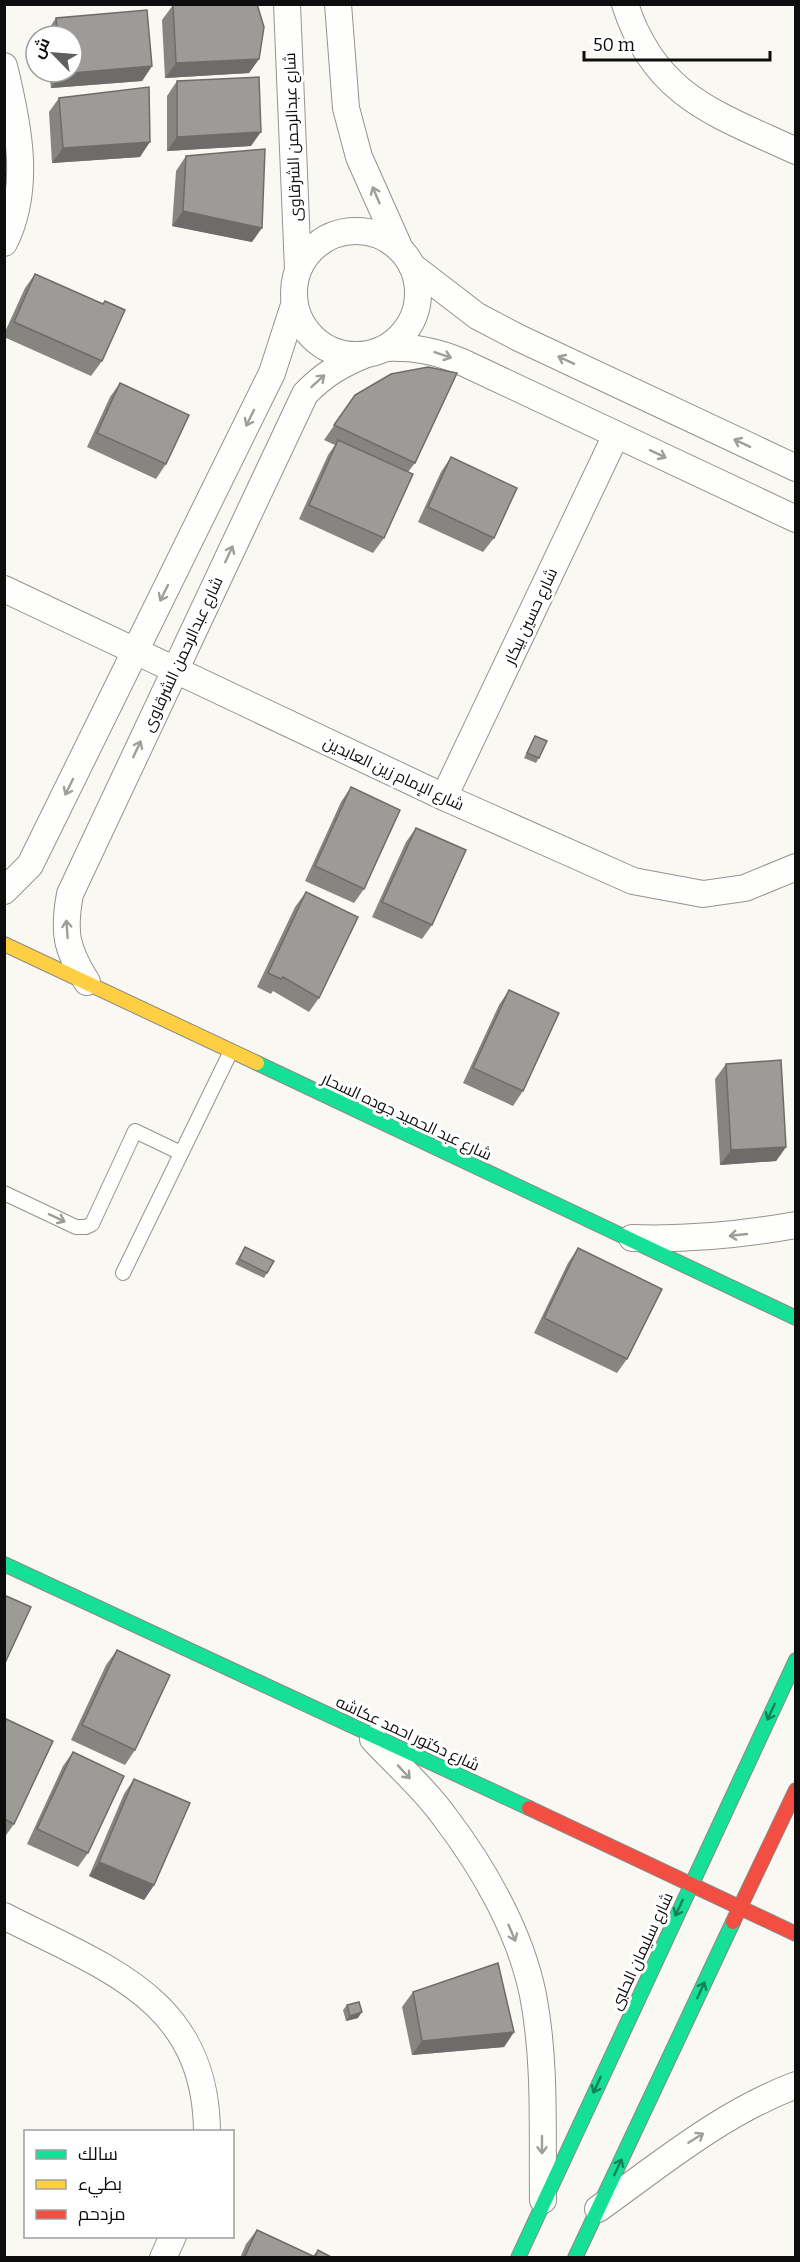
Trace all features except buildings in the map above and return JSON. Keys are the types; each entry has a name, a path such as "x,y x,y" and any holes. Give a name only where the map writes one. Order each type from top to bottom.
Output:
{"street":[{"name":"شارع عبدالرحمن الشرقاوى","path":"287,4 298,270"},
{"path":"338,4 346,108 359,157 417,285 417,304 411,321 400,337 375,352"},
{"path":"626,4 633,28 648,56 668,81 693,101 720,116 795,151"},
{"path":"4,66 9,104 21,150 18,195 4,243"},
{"path":"795,468 477,316 384,237 364,231 343,232 324,239 308,252 298,270 293,287 294,305 303,327 319,344 341,354 412,347 438,352 795,519"},
{"path":"4,891 30,865 136,651 272,373 294,305"},
{"name":"شارع عبدالرحمن الشرقاوى","path":"87,982 70,956 65,925 70,894 305,394 319,379 336,367 375,352"},
{"name":"شارع حسين بيكار","path":"444,796 616,435"},
{"name":"شارع الإمام زين العابدين","path":"4,589 444,796 633,881 703,894 745,888 795,867"},
{"name":"شارع عبد الحميد جوده السحار","path":"4,944 795,1318"},
{"path":"626,1238 703,1238 743,1235 795,1225"},
{"name":"شارع دكتور احمد عكاشه","path":"4,1564 364,1730 795,1934"},
{"name":"شارع سليمان الحلبى","path":"518,2258 795,1659"},
{"path":"364,1730 443,1814 481,1870 513,1934 533,1994 541,2052 543,2204"},
{"path":"575,2258 795,1790"},
{"path":"4,1917 128,1979 159,2005 183,2038 200,2076 207,2130"},
{"path":"597,2210 680,2148 740,2110 795,2085"},
{"path":"163,2258 172,2238"}],"lane":[{"path":"123,1273 231,1051"},
{"path":"4,1193 76,1227 86,1227 92,1224 135,1131 181,1153"}],"traffic: fast":[{"path":"257,1063 796,1318"},
{"path":"4,1564 529,1808"},
{"path":"518,2258 796,1660"},
{"path":"575,2258 733,1922"}],"traffic: slow":[{"path":"4,944 257,1063"}],"traffic: jam":[{"path":"733,1922 796,1790"},
{"path":"529,1808 796,1934"}]}
